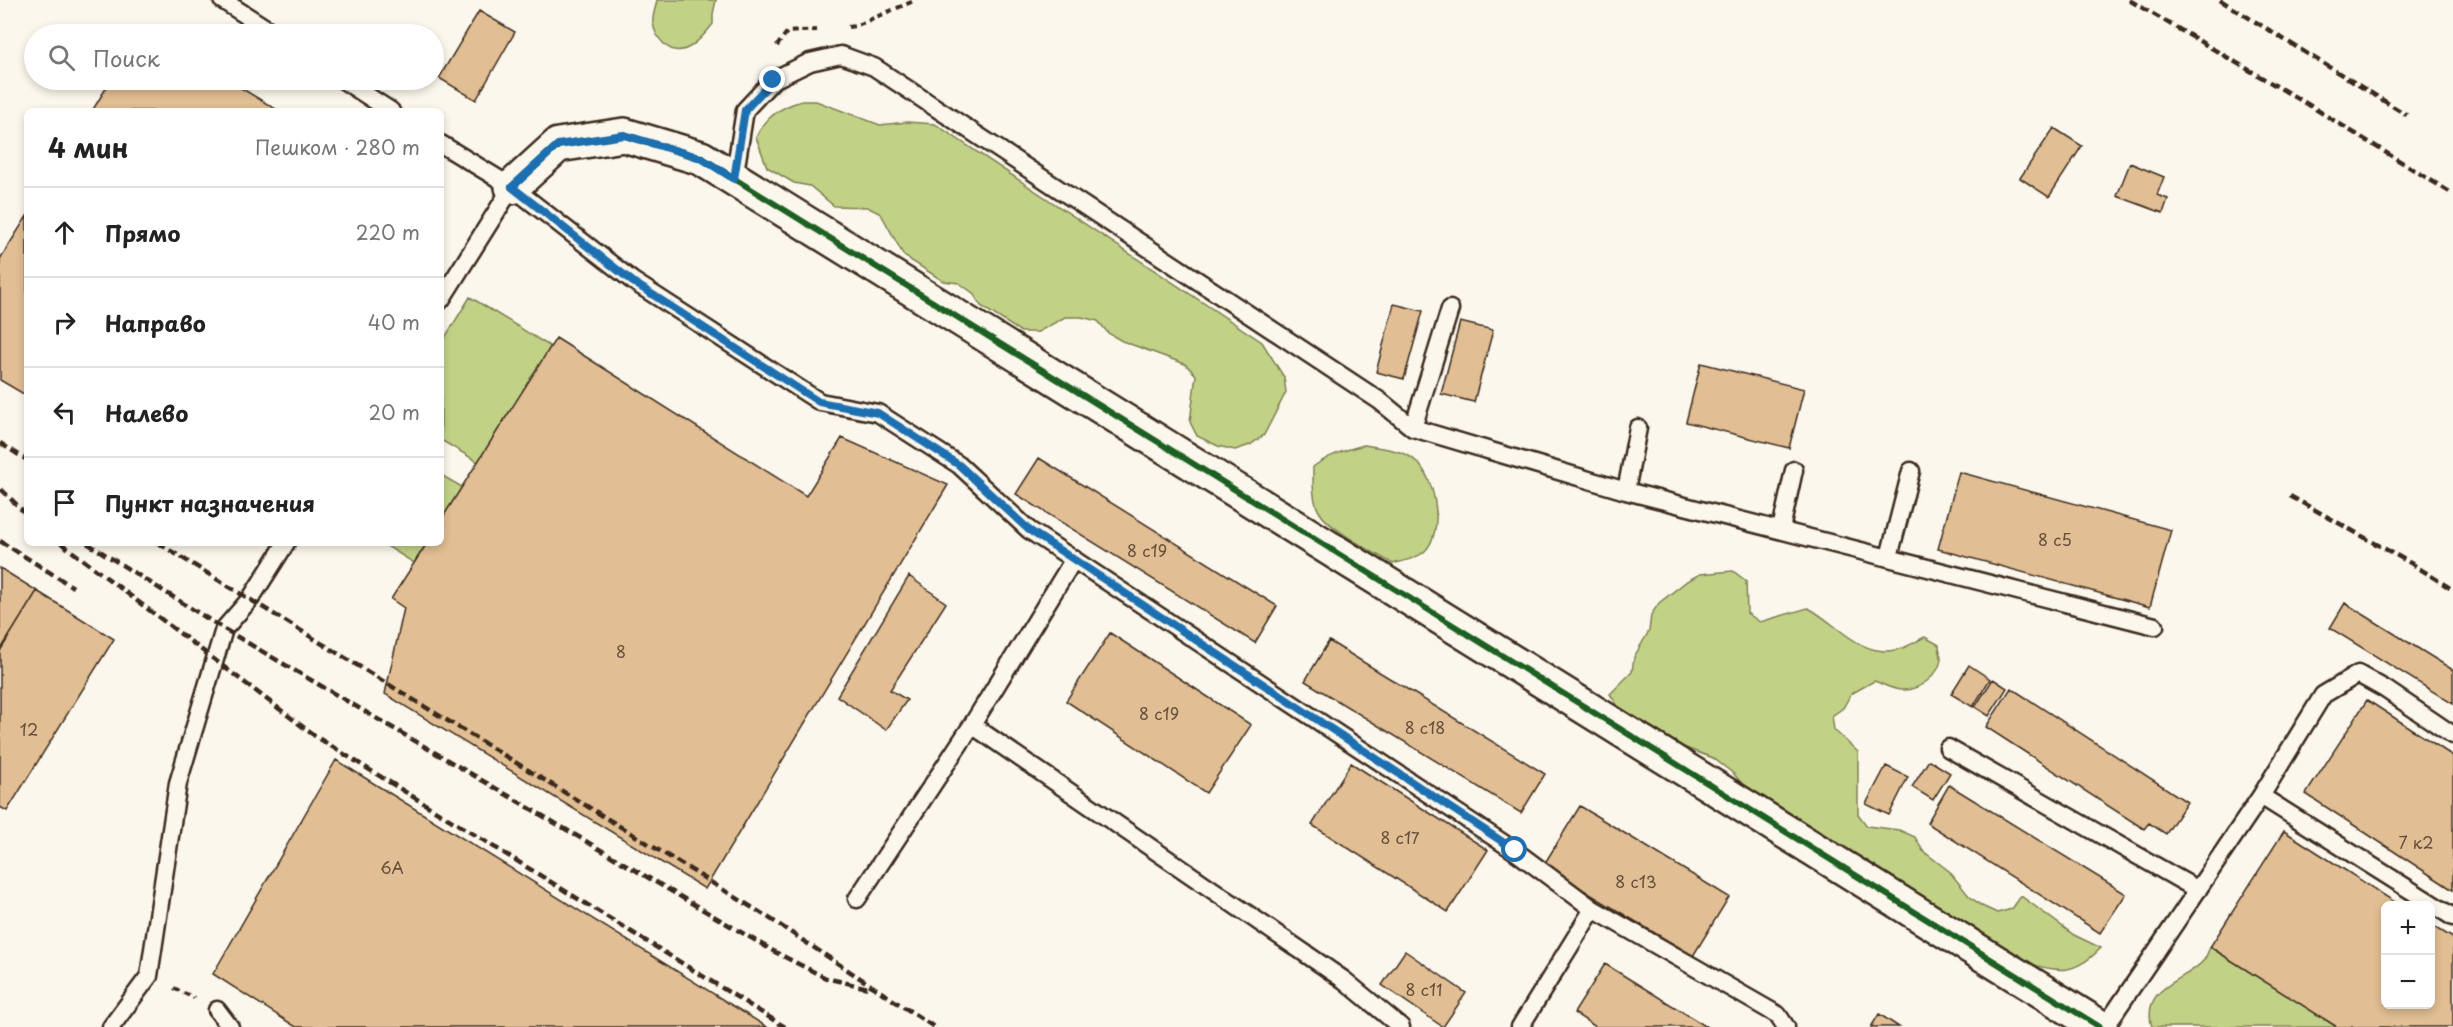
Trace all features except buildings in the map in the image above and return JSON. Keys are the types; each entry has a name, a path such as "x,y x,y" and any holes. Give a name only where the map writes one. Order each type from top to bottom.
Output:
{"street":[{"path":"512,187 558,145 624,135 701,158 2100,1027"}],"lane":[{"path":"222,0 259,24"},
{"path":"734,179 745,110 773,80 810,62 841,55 874,67 1380,400 1413,428 1626,492 1889,556 2155,626"},
{"path":"358,90 386,108"},
{"path":"444,146 512,187 633,282 819,402 878,413 959,465 1029,530 1515,850 1593,909 1778,1015 1786,1027"},
{"path":"444,295 512,187"},
{"path":"1413,428 1450,309"},
{"path":"1626,492 1638,428"},
{"path":"1780,529 1794,470"},
{"path":"1889,556 1911,471"},
{"path":"111,1027 149,976 178,783 224,629 251,598 284,546"},
{"path":"857,899 972,725 1074,559"},
{"path":"2105,1027 2261,796 2322,695 2358,675 2385,689 2453,735"},
{"path":"972,725 1344,980 1401,1027"},
{"path":"1948,748 2198,890"},
{"path":"2261,796 2453,917"},
{"path":"1520,1027 1593,909"},
{"path":"217,1010 230,1027"}],"path":[{"path":"149,976 217,1010"}],"green space":[{"path":"657,0 716,0 713,24 691,46 685,49 671,49 660,40 654,26 653,17"},
{"path":"802,101 816,101 880,125 907,122 935,124 1262,342 1284,377 1286,392 1264,435 1250,445 1235,450 1218,446 1197,436 1190,422 1196,375 1185,364 1122,341 1108,333 1098,321 1081,317 1065,317 1038,332 1021,332 981,306 973,293 959,283 943,281 904,256 881,214 867,207 834,206 810,186 794,183 767,167 756,137 775,113"},
{"path":"470,297 551,347 478,462 444,442 444,339"},
{"path":"1364,445 1405,454 1417,462 1429,481 1435,507 1434,532 1431,543 1424,552 1409,560 1393,564 1333,527 1317,508 1313,467 1337,453"},
{"path":"444,477 462,487 444,515"},
{"path":"387,546 425,546 414,563"},
{"path":"1733,571 1746,581 1747,613 1760,622 1808,608 1848,637 1870,648 1882,651 1899,649 1925,637 1939,645 1941,659 1939,665 1932,677 1921,685 1902,690 1874,681 1851,694 1843,708 1832,716 1834,730 1858,752 1858,814 1867,826 1899,830 1915,837 1923,851 1949,871 1969,896 1982,906 1997,913 2012,909 2021,896 2074,935 2101,948 2092,957 2074,967 2056,970 2024,962 1764,802 1713,758 1659,738 1625,717 1610,694 1632,672 1634,657 1649,631 1651,615 1659,603 1700,574"},
{"path":"2210,947 2337,1027 2152,1027 2150,1013 2159,993 2197,967 2205,958"}],"railway":[{"path":"2129,0 2309,105 2453,194"},
{"path":"2220,0 2407,115"},
{"path":"0,443 24,458"},
{"path":"1,489 24,512"},
{"path":"2290,496 2414,565 2453,590"},
{"path":"0,541 73,587"},
{"path":"65,546 315,736 785,1027"},
{"path":"92,546 224,629 775,952 826,978 868,988"},
{"path":"163,546 766,916 934,1027"}],"cycle path":[{"path":"512,187 558,145 624,135 701,158 2100,1027"}],"route":[{"path":"773,80 745,110 734,179 701,158 624,135 558,145 512,187 633,282 819,402 878,413 959,465 1029,530 1515,850"}]}
